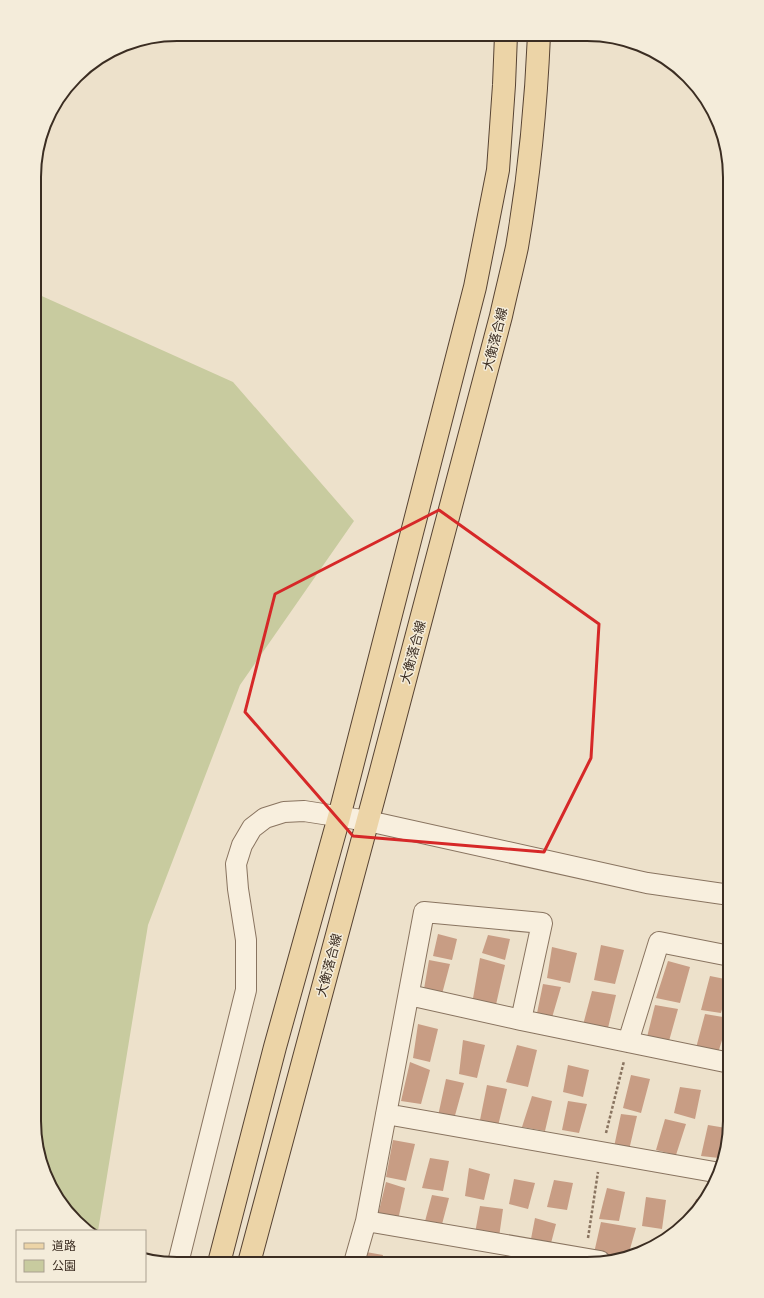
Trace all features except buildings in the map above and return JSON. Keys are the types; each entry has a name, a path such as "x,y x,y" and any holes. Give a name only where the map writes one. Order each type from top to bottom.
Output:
{"main road":[{"path":"222,1257 274,1047 339,817 436,441 487,231 498,170 506,41"},
{"name":"大衡落合線","path":"251,1257 368,821 501,316 516,249 528,174 537,90 539,41"}],"street":[{"path":"179,1257 246,990 246,940 238,889 236,864 242,845 252,828 265,818 284,812 304,811 368,821 648,882 723,894"},
{"path":"356,1257 366,1221 424,912 542,923 521,1020"},
{"path":"628,1042 659,942 723,955"},
{"path":"409,995 521,1020 723,1062"},
{"path":"386,1114 713,1173"},
{"path":"366,1221 577,1257"}],"highlighted area":[{"path":"439,510 599,624 591,758 544,852 353,836 245,712 275,594"}],"green space":[{"path":"41,296 233,382 354,521 240,685 148,925 98,1230 96,1230 69,1204 59,1189 51,1173 41,1130"}]}
